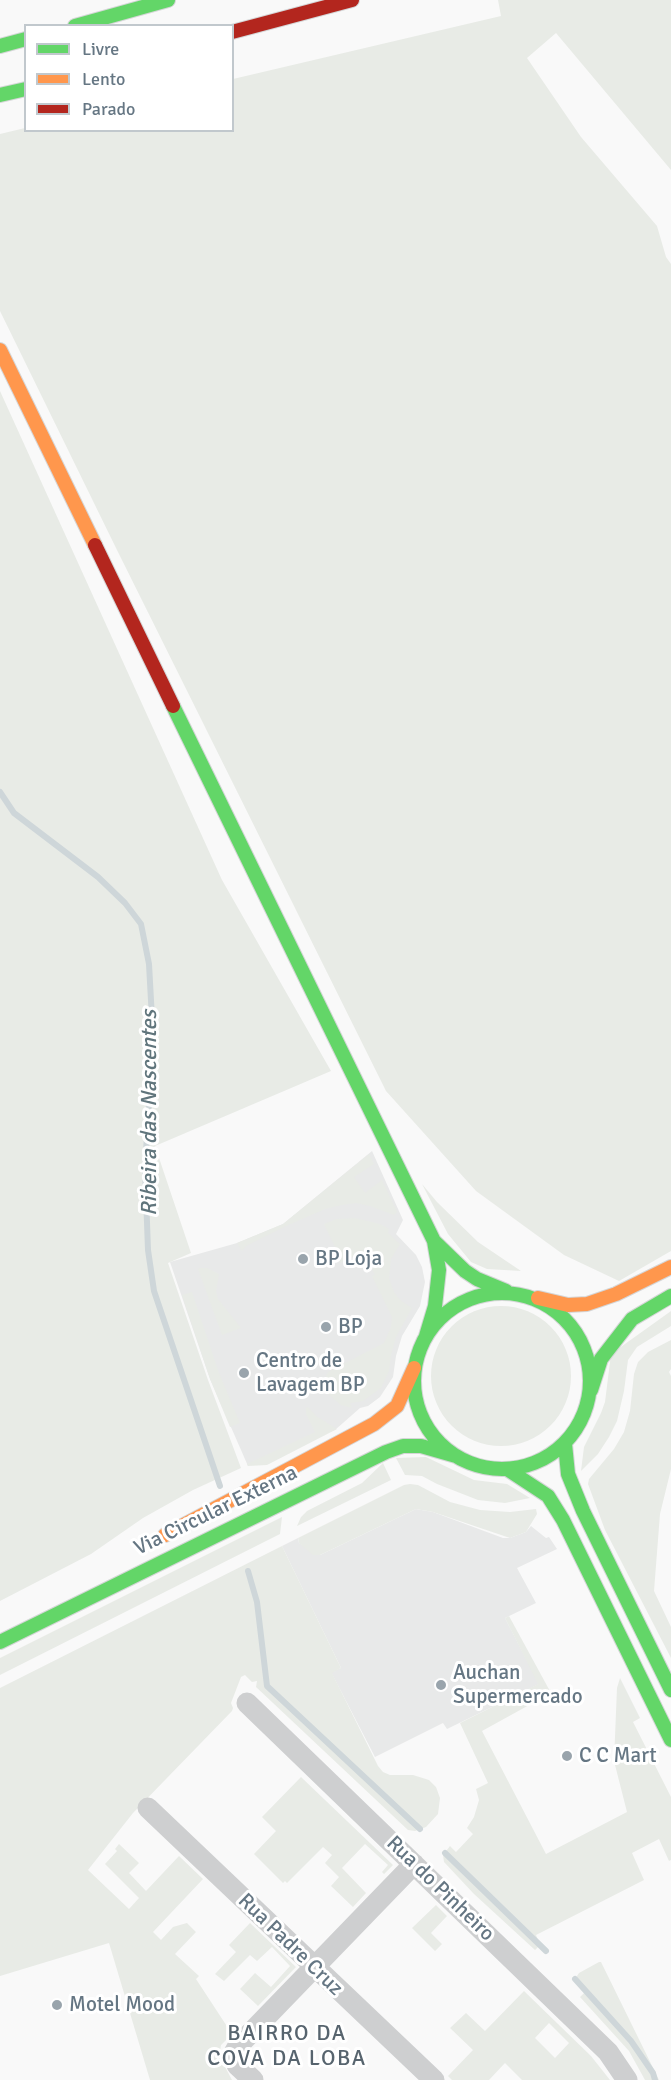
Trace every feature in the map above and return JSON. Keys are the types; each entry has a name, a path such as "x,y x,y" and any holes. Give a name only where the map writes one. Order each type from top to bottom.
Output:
{"main road":[{"path":"82,24 168,0"},
{"path":"234,31 352,0"},
{"path":"0,46 24,40"},
{"path":"0,95 24,89"},
{"path":"0,350 434,1240 439,1270 435,1306 414,1368 415,1394 423,1419 432,1434 457,1457 473,1464 507,1469 540,1460 566,1444 578,1425 601,1359 615,1340 632,1319 671,1296"},
{"path":"434,1240 477,1280 546,1304 572,1327 587,1358 590,1375 588,1397"},
{"path":"426,1336 448,1310 480,1295 512,1293 568,1305 587,1305 625,1290 671,1267"},
{"name":"Via Circular Externa","path":"153,1541 374,1424 397,1406 414,1368"},
{"path":"566,1444 571,1484 671,1690"},
{"name":"Via Circular Externa","path":"0,1642 386,1452 403,1446 421,1446 457,1457"},
{"path":"507,1469 548,1497 563,1520 671,1740"}],"street":[{"name":"Rua do Pinheiro","path":"247,1703 600,2044 627,2080"},
{"name":"Rua Padre Cruz","path":"148,1808 434,2080"},
{"path":"253,2080 237,2065 234,2053 238,2046 414,1864"}],"shaded area":[{"path":"498,0 671,0 671,170 556,33 527,58 581,137 657,226 666,257 671,264 671,1251 619,1281 564,1255 476,1191 386,1091 0,311 0,134 24,128 24,132 234,132 234,79 501,16"},
{"path":"0,391 222,880 331,1071 155,1146 191,1253 168,1263 241,1468 193,1490 143,1518 91,1554 0,1601"},
{"path":"372,1151 403,1220 396,1234 416,1255 422,1267 425,1282 420,1306 402,1336 393,1377 380,1397 368,1406 360,1408 335,1430 248,1466 210,1379 170,1262 237,1243 283,1224"},
{"path":"369,1154 374,1164 354,1177 365,1193 382,1180 397,1212 394,1215 356,1203 325,1209 246,1246 242,1251 237,1243 283,1224"},
{"path":"422,1184 478,1242 521,1271 487,1269 471,1262 448,1234"},
{"path":"355,1218 380,1224 389,1229 388,1233 400,1244 391,1259 389,1278 400,1300 412,1308 396,1337 389,1371 381,1388 363,1401 350,1403 352,1408 341,1405 329,1395 325,1388 326,1376 328,1372 384,1343 391,1327 392,1317 363,1252 340,1263 324,1224 337,1219"},
{"path":"207,1268 219,1274 216,1291 218,1299 241,1328 222,1335 198,1269"},
{"path":"192,1292 219,1373 240,1423 230,1427 210,1379 182,1295"},
{"path":"501,1306 528,1311 551,1326 566,1349 571,1376 566,1403 551,1426 528,1441 501,1446 474,1441 451,1426 436,1403 431,1376 436,1349 451,1326 474,1311"},
{"path":"671,1311 671,1326 637,1347 628,1360 617,1421 598,1454 581,1471 584,1447 605,1402 611,1354"},
{"path":"671,1340 671,1369 669,1372 671,1376 671,1469 660,1514 654,1591 671,1627 671,1658 605,1530 588,1484 589,1479 614,1449 624,1432 638,1362 648,1352"},
{"path":"308,1407 316,1416 337,1429 267,1465 248,1466 247,1464 315,1432 306,1414"},
{"path":"426,1457 474,1480 507,1484 530,1498 505,1503 478,1500 422,1476 405,1475 396,1458"},
{"path":"383,1463 391,1480 297,1526 307,1511 362,1483"},
{"path":"410,1484 418,1485 450,1502 480,1510 510,1512 536,1509 537,1514 526,1532 510,1538 433,1512 416,1509 320,1555 313,1555 299,1543 298,1538"},
{"path":"416,1509 433,1512 503,1538 526,1532 531,1526 546,1538 549,1537 557,1549 517,1568 536,1603 505,1618 539,1684 447,1729 443,1723 375,1757 331,1672 341,1668 282,1546 298,1538 299,1543 320,1555"},
{"path":"282,1517 280,1534 0,1675 0,1658"},
{"path":"282,1546 341,1668 332,1673 378,1766 390,1775 413,1775 429,1780 436,1787 440,1798 438,1814 426,1827 415,1831 408,1830 256,1687 257,1681 252,1682 245,1675 241,1677 231,1703 232,1711 133,1813 88,1870 129,1909 139,1898 105,1864 117,1851 115,1849 119,1844 139,1863 129,1873 146,1891 179,1856 203,1879 153,1932 161,1940 173,1927 187,1923 196,1932 175,1954 199,1976 196,1979 232,2034 221,2045 220,2051 223,2063 232,2080 150,2080 109,1943 0,1976 0,1688"},
{"path":"509,1616 551,1693 482,1731 546,1854 627,1812 614,1761 617,1688 620,1678 640,1718 633,1722 671,1797 671,1860 669,1861 659,1839 632,1853 644,1880 536,1935 540,1945 535,1950 474,1894 444,1862 443,1855 450,1846 456,1852 473,1834 467,1828 474,1817 479,1800 476,1789 488,1783 460,1723 538,1684 505,1618"},
{"path":"301,1777 393,1865 384,1874 382,1872 388,1865 365,1844 342,1868 366,1893 353,1907 331,1886 339,1877 325,1863 332,1855 323,1847 287,1883 285,1881 283,1883 254,1854 276,1831 262,1817"},
{"path":"436,1905 447,1916 431,1933 442,1944 435,1951 412,1928"},
{"path":"250,1923 296,1967 258,2006 240,1989 255,1973 271,1987 290,1966 272,1947 257,1961 250,1955 224,1981 215,1974 236,1952 229,1945"},
{"path":"599,1962 659,2080 645,2080 629,2051 580,1997 586,1991 575,1979 579,1973"},
{"path":"524,1991 591,2056 610,2080 522,2080 505,2063 489,2080 452,2080 448,2076 473,2050 450,2028 466,2013 485,2031","holes":["549,2023 569,2043 555,2058 535,2038"]}],"waterway":[{"name":"Ribeira das Nascentes","path":"0,792 14,813 98,877 125,903 141,924 149,964 153,1037 145,1168 148,1250 154,1291 220,1486"},
{"name":"Ribeira das Nascentes","path":"248,1571 257,1602 267,1686 420,1829"},
{"name":"Ribeira das Nascentes","path":"445,1853 546,1951"},
{"name":"Ribeira das Nascentes","path":"575,1979 631,2041 653,2073 655,2080"}],"traffic: fast":[{"path":"82,24 168,0"},
{"path":"0,46 24,40"},
{"path":"0,95 24,89"},
{"path":"173,706 434,1241 439,1270 435,1306 426,1336"},
{"path":"434,1241 465,1271 477,1279 506,1291"},
{"path":"502,1293 536,1300 551,1308 564,1319 575,1332 583,1347 590,1381 583,1415 575,1430 564,1443 551,1454 536,1462 502,1469 468,1462 453,1454 440,1443 429,1430 421,1415 414,1381 421,1347 429,1332 440,1319 453,1308 468,1300 502,1293"},
{"path":"591,1390 601,1359 632,1319 671,1296"},
{"path":"565,1444 568,1474 583,1511 671,1690"},
{"path":"0,1642 386,1452 403,1446 421,1446 456,1456"},
{"path":"507,1469 548,1496 563,1520 671,1740"}],"traffic: slow":[{"path":"0,350 95,545"},
{"path":"538,1298 568,1305 587,1304 616,1294 671,1267"},
{"path":"165,1535 374,1424 397,1406 414,1368"}],"traffic: jam":[{"path":"234,31 352,0"},
{"path":"95,545 173,706"}],"place":[{"name":"BP Loja","path":"303,1259"},
{"name":"BP","path":"326,1327"},
{"name":"Centro de Lavagem BP","path":"244,1373"},
{"name":"Auchan Supermercado","path":"441,1685"},
{"name":"C C Mart","path":"567,1756"},
{"name":"Motel Mood","path":"57,2005"}],"district":[{"name":"BAIRRO DA COVA DA LOBA","path":"287,2046"}]}
